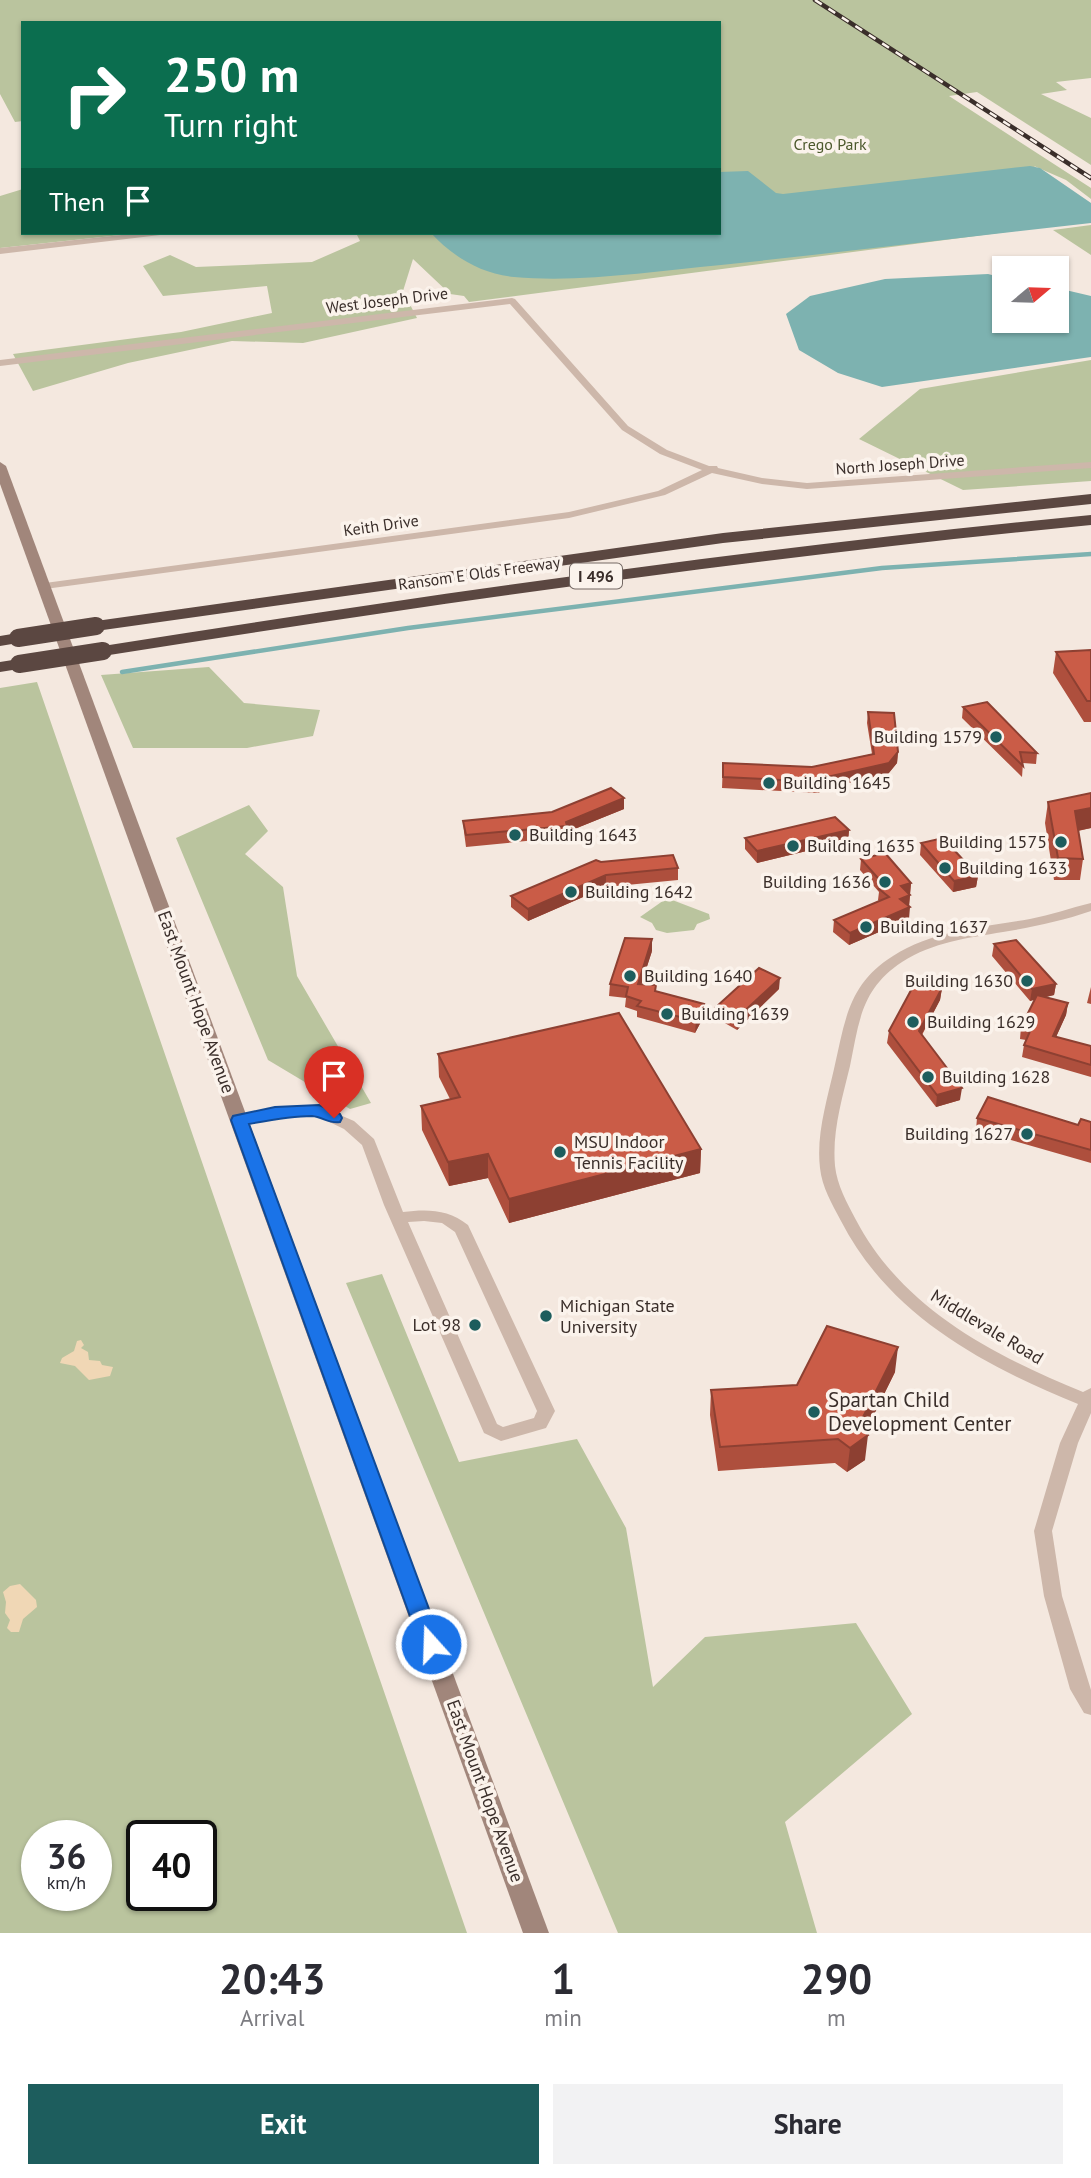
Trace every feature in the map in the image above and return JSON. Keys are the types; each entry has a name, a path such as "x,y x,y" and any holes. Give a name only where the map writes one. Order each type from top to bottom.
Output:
{"highway":[{"name":"Ransom E Olds Freeway","path":"9,640 723,538 1091,499"},
{"name":"Ransom E Olds Freeway","path":"0,667 375,607 670,565 824,546 1091,520"}],"street":[{"path":"0,251 142,235"},
{"name":"West Joseph Drive","path":"0,363 512,301 639,441 677,458 713,468"},
{"name":"North Joseph Drive","path":"713,468 780,484 830,485 1091,465"},
{"name":"East Mount Hope Avenue","path":"0,466 537,1933"},
{"name":"Keith Drive","path":"45,586 569,515 653,496 683,486 713,468"},
{"name":"Middlevale Road","path":"1089,1398 1043,1384 981,1351 921,1312 877,1267 849,1227 828,1175 830,1118 857,999 869,980 896,960 934,941 1043,921 1091,907"},
{"path":"239,1120 275,1113 319,1111 349,1125 369,1143 399,1218 489,1428 501,1434 540,1423 546,1411 462,1228 454,1220 441,1216 399,1218"},
{"path":"1089,1398 1069,1443 1043,1531 1053,1596 1080,1689 1091,1707"}],"green space":[{"name":"Crego Park","path":"0,0 1091,0 1091,78 1056,82 1067,90 1041,94 1091,118 1091,165 977,92 949,96 1091,188 1091,199 1066,180 1034,166 1091,221 469,302 464,296 450,294 413,259 403,291 417,318 303,343 232,341 128,363 33,391 13,354 181,332 272,313 267,286 163,296 143,266 170,255 196,267 312,262 360,241 357,235 721,235 721,21 21,21 21,121 15,122 0,94"},
{"path":"21,190 21,235 120,235 0,248 0,196"},
{"path":"1091,225 1091,255 1053,230"},
{"path":"1091,360 1091,481 963,490 859,439 920,389"},
{"path":"209,667 244,703 320,710 313,736 247,748 133,748 101,675"},
{"path":"37,682 467,1933 0,1933 0,688"},
{"path":"249,805 268,831 245,854 283,887 297,976 371,1103 350,1109 268,1060 176,838"},
{"path":"667,898 709,914 710,919 697,924 694,930 667,933 656,930 652,923 640,917"},
{"path":"382,1274 459,1462 577,1439 626,1528 653,1687 705,1637 856,1623 912,1714 785,1822 817,1933 618,1933 346,1283"}],"sand":[{"path":"81,1340 84,1345 81,1348 88,1352 89,1360 100,1361 102,1365 113,1367 110,1376 89,1380 75,1366 60,1363 62,1358 74,1351 77,1341"},
{"path":"20,1584 36,1600 37,1607 23,1619 19,1632 11,1632 7,1628 10,1620 5,1613 3,1592 10,1586"}],"water":[{"path":"1030,166 1040,168 1091,203 1091,223 618,276 565,278 514,277 490,272 458,256 433,235 721,235 721,172 748,171 776,193"},
{"path":"992,275 992,333 1069,333 1069,291 1091,296 1091,357 882,387 838,373 799,350 786,314 810,296 885,279"}],"building":[{"path":"1091,650 1091,701 1087,701 1056,652"},
{"path":"987,702 1037,753 1020,752 1023,766 963,707"},
{"path":"868,712 894,713 898,752 889,763 822,778 820,782 723,777 723,763 812,767 874,754"},
{"path":"611,788 624,798 566,822 567,826 466,835 463,821 552,812"},
{"path":"1091,793 1091,808 1075,811 1083,859 1058,858 1048,802"},
{"path":"835,817 849,830 757,851 745,838"},
{"path":"943,838 978,876 954,881 921,843"},
{"path":"885,853 911,883 901,886 910,895 900,899 910,907 850,933 834,920 889,897 879,889 885,886 861,859"},
{"path":"673,855 678,868 606,875 528,909 511,896 596,860 601,862"},
{"path":"625,938 652,939 638,984 656,985 655,991 704,1004 696,1021 637,1006 641,1001 626,996 628,987 610,984"},
{"path":"1016,940 1056,984 1032,989 994,944"},
{"path":"759,968 780,978 737,1018 716,1007"},
{"path":"916,981 942,988 919,1031 962,1088 937,1095 889,1031"},
{"path":"1037,995 1068,1003 1053,1036 1091,1046 1091,1065 1024,1045 1031,1029 1021,1027"},
{"name":"MSU Indoor Tennis Facility","path":"619,1013 701,1149 509,1199 488,1154 448,1162 421,1106 460,1097 438,1054"},
{"path":"988,1097 1078,1125 1081,1119 1091,1122 1091,1150 977,1118"},
{"name":"Spartan Child Development Center","path":"827,1326 898,1347 859,1425 868,1435 850,1448 838,1439 720,1447 711,1390 797,1385"}],"waterway":[{"path":"122,672 408,628 882,568 1091,554"}],"railway":[{"path":"815,0 1091,178"}],"place":[{"name":"Building 1579","path":"996,737"},
{"name":"Building 1645","path":"769,783"},
{"name":"Building 1643","path":"515,835"},
{"name":"Building 1575","path":"1061,842"},
{"name":"Building 1635","path":"793,846"},
{"name":"Building 1633","path":"945,868"},
{"name":"Building 1636","path":"885,882"},
{"name":"Building 1642","path":"571,892"},
{"name":"Building 1637","path":"866,927"},
{"name":"Building 1640","path":"630,976"},
{"name":"Building 1630","path":"1027,981"},
{"name":"Building 1639","path":"667,1014"},
{"name":"Building 1629","path":"913,1022"},
{"name":"Building 1628","path":"928,1077"},
{"name":"Building 1627","path":"1027,1134"},
{"name":"MSU Indoor Tennis Facility","path":"560,1152"},
{"name":"Michigan State University","path":"546,1316"},
{"name":"Lot 98","path":"475,1325"},
{"name":"Spartan Child Development Center","path":"814,1412"}],"route":[{"path":"334,1118 319,1111 275,1113 239,1120 431,1644"}]}
